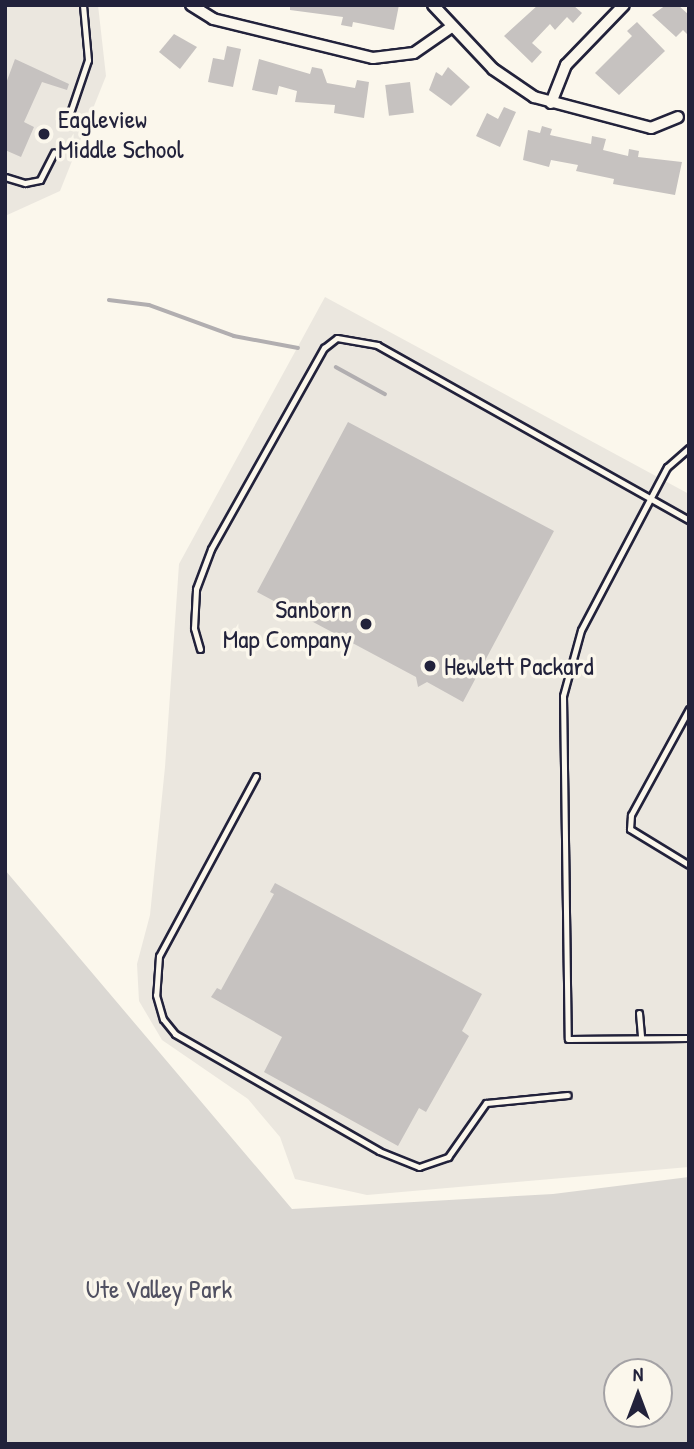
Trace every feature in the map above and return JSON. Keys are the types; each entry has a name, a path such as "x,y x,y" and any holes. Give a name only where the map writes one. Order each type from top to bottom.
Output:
{"street":[{"path":"191,5 213,19 373,58 414,53 450,28"},
{"path":"433,5 450,28 507,80 551,103 651,128 678,117"},
{"path":"551,103 566,65 624,5"}],"lane":[{"path":"69,116 88,60 83,5"},
{"path":"5,177 25,183 40,180 54,152"},
{"path":"200,649 194,628 195,589 211,549 324,348 337,338 377,345 689,520"},
{"path":"689,447 667,467 581,630 563,696 568,1039 689,1038"},
{"path":"689,709 631,815 630,829 689,864"},
{"path":"256,776 159,956 156,995 163,1020 175,1034 379,1151 419,1167 448,1157 486,1103 568,1096"},
{"path":"639,1013 641,1038"}],"shaded area":[{"name":"Eagleview Middle School","path":"5,5 98,5 106,76 60,191 5,216"},
{"name":"Hewlett Packard","path":"325,297 689,494 689,1167 367,1195 295,1179 280,1137 248,1099 162,1040 139,1001 137,964 150,915 165,767 179,564"}],"green space":[{"name":"Ute Valley Park","path":"5,870 292,1209 553,1194 689,1177 689,1444 5,1444"}],"building":[{"path":"290,5 399,5 394,30 353,22 352,27 341,25 343,17 290,10"},
{"path":"538,5 573,5 582,13 573,23 567,17 555,30 550,24 532,43 542,52 532,63 504,36"},
{"path":"666,5 678,5 689,15 689,36 683,30 676,37 652,15"},
{"path":"637,22 665,51 619,95 595,73 632,36 627,31"},
{"path":"174,34 197,47 180,69 159,52"},
{"path":"227,46 241,49 233,87 208,82 213,58 224,60"},
{"path":"15,59 69,84 67,90 42,82 24,122 34,127 21,157 5,150 5,86"},
{"path":"259,59 310,74 312,67 322,69 327,83 355,88 357,80 369,82 364,118 334,113 335,105 295,102 297,91 279,86 277,95 252,90"},
{"path":"448,67 470,87 451,106 429,90 436,72 442,76"},
{"path":"410,82 414,113 389,116 385,85"},
{"path":"504,107 516,112 500,147 476,136 487,113 498,119"},
{"path":"542,126 552,129 550,135 591,144 592,136 606,139 603,150 628,156 629,149 639,151 638,157 682,162 675,195 613,184 614,179 576,171 578,165 551,160 549,167 523,160 528,130 540,133"},
{"path":"348,422 554,531 463,702 427,682 418,687 416,677 257,592"},
{"path":"275,883 482,994 462,1031 469,1036 426,1112 419,1108 398,1146 264,1072 282,1037 211,997 217,988 221,990 274,894 270,892"}],"waterway":[{"path":"109,300 149,305 234,336 298,348"},
{"path":"336,367 385,394"}],"place":[{"name":"Eagleview Middle School","path":"44,134"},
{"name":"Sanborn Map Company","path":"366,624"},
{"name":"Hewlett Packard","path":"430,666"}]}
